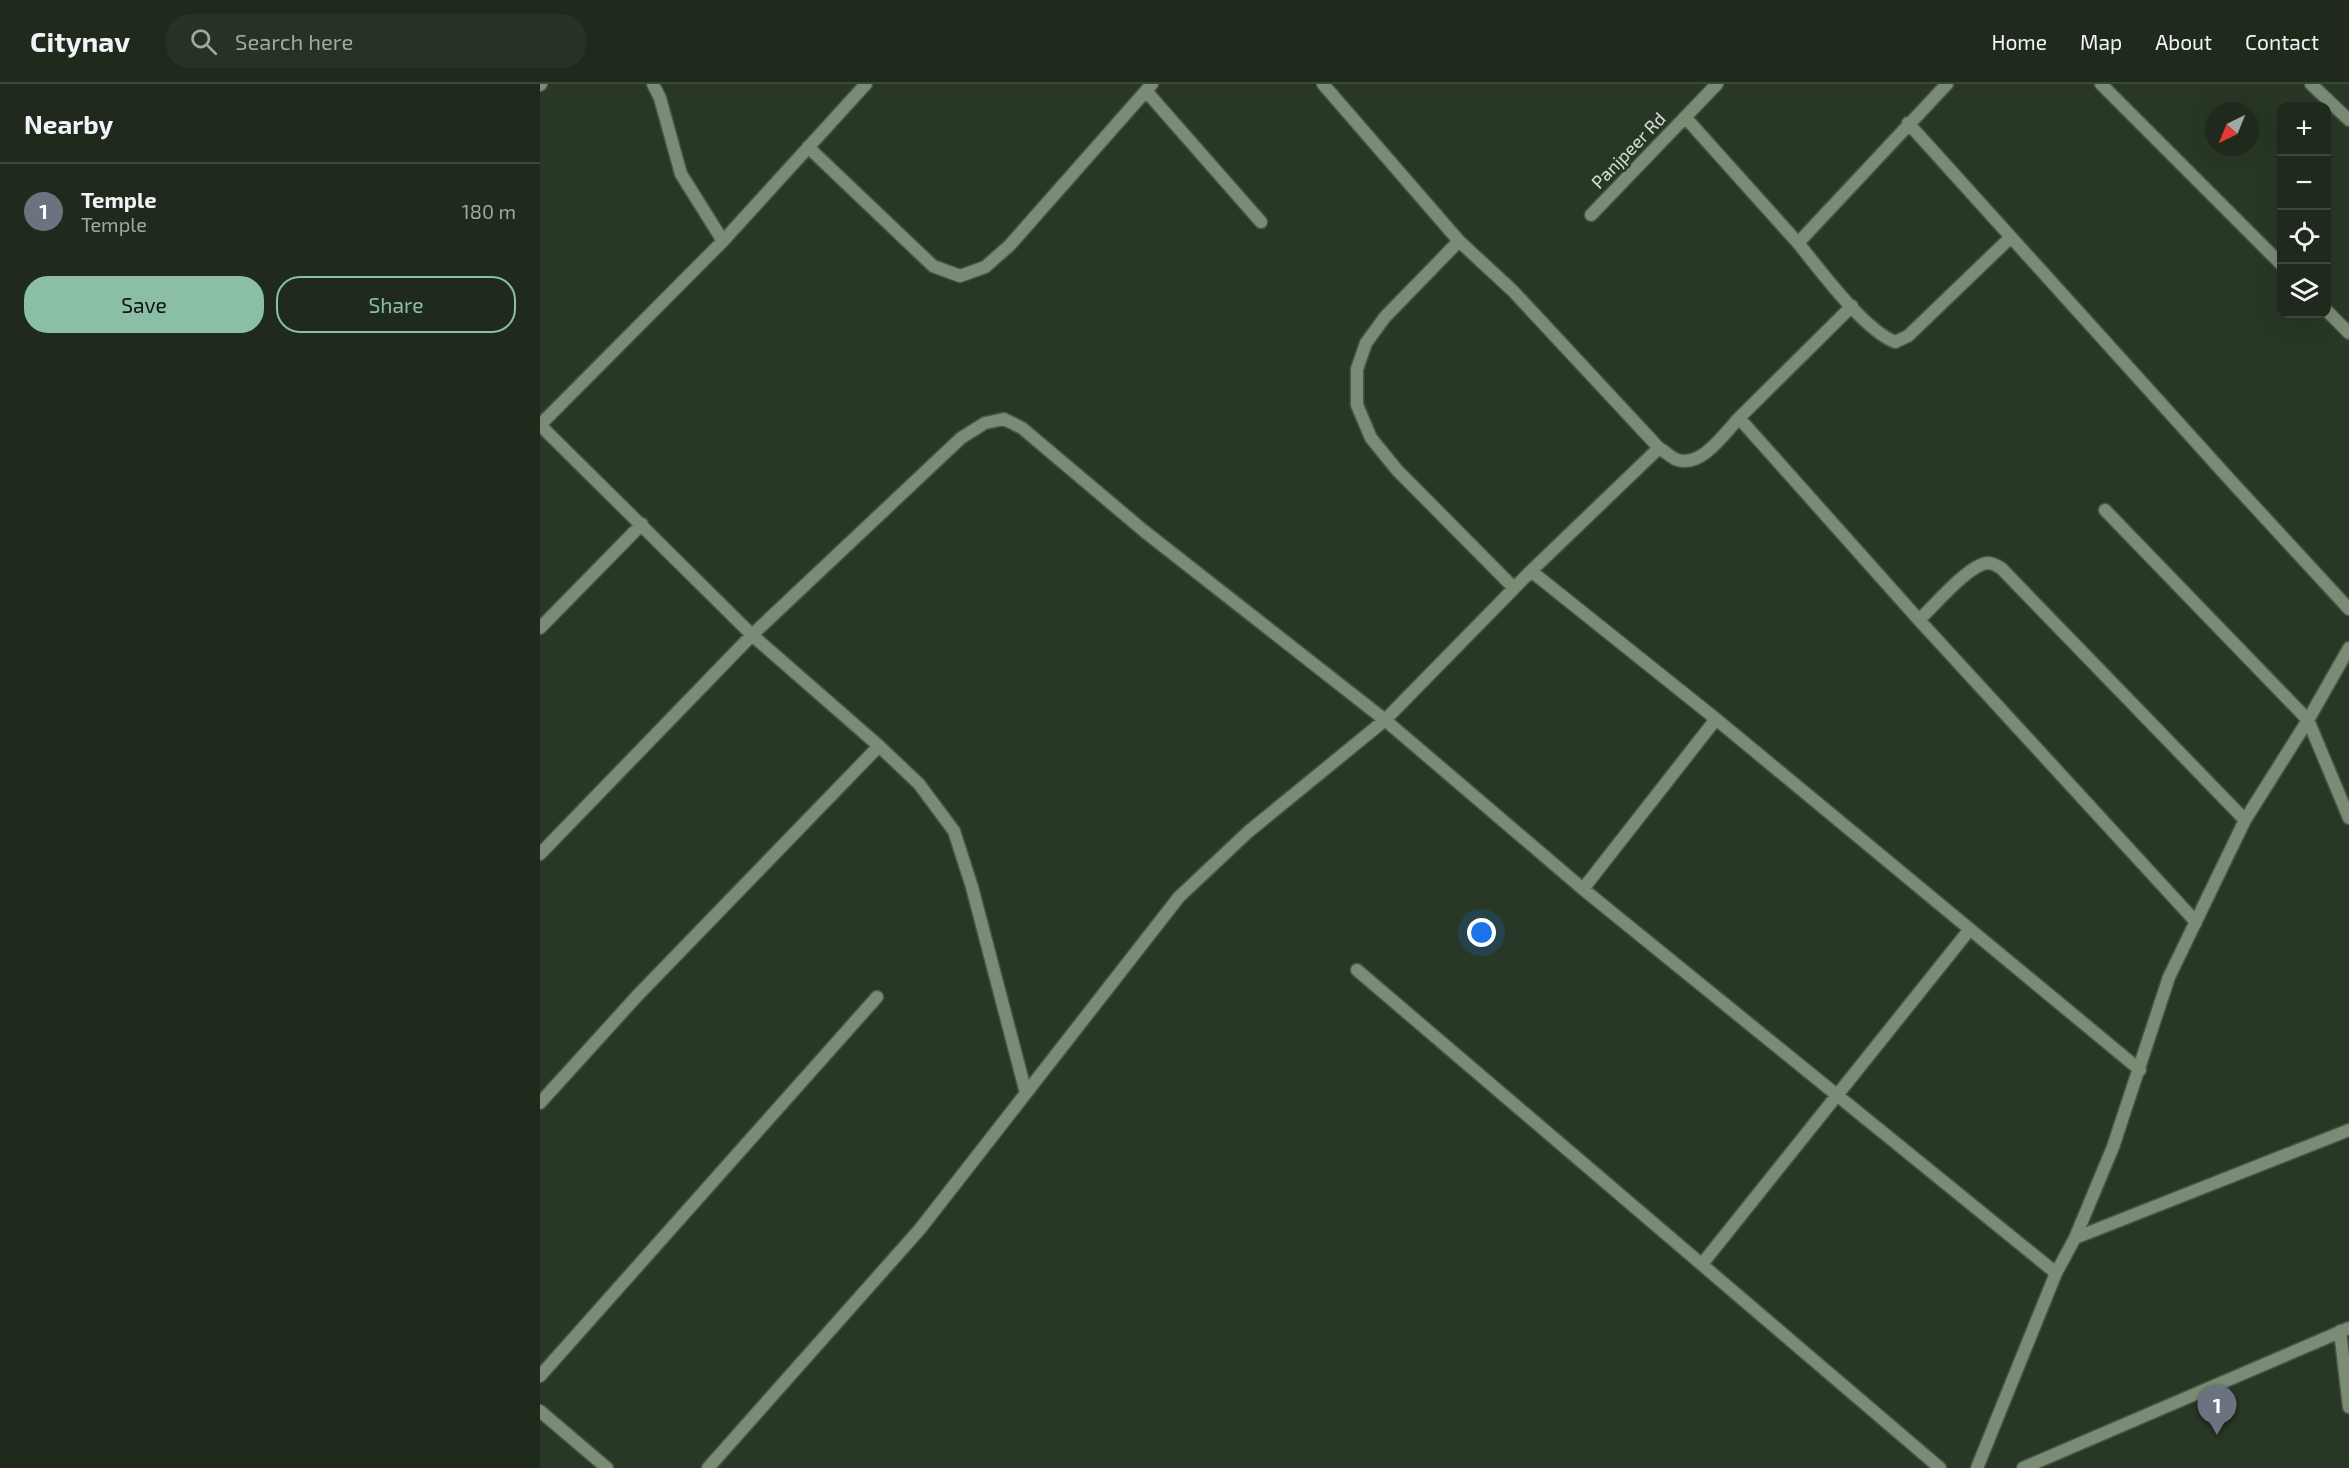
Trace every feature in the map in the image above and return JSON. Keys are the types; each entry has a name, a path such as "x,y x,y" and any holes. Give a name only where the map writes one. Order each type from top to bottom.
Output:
{"street":[{"path":"652,84 660,98 681,174 723,241"},
{"path":"866,84 723,241 541,426 752,635 919,784 954,831 972,887 1026,1093"},
{"path":"1323,84 1460,241 1513,291 1659,448 1677,459 1691,461 1704,454 1852,306"},
{"name":"Panjpeer Rd","path":"1591,215 1717,84"},
{"path":"1798,243 1947,84"},
{"path":"2101,84 2281,264"},
{"path":"2311,84 2349,120"},
{"path":"808,147 933,266 960,276 985,267 1009,246 1149,87 1262,222"},
{"path":"1684,117 1852,306 1883,337 1895,342 1908,336 2011,237"},
{"path":"1908,123 2349,609"},
{"path":"1460,241 1385,317 1366,343 1357,369 1357,405 1371,438 1397,470 1514,588"},
{"path":"2331,315 2349,333"},
{"path":"1739,418 1919,620 2196,922"},
{"path":"540,854 752,635 961,438 985,423 1004,419 1022,428 1144,531 1385,720 1583,889 2056,1273"},
{"path":"708,1468 920,1228 1179,897 1248,832 1385,720 1531,571 1659,448"},
{"path":"2105,510 2308,720 2349,818"},
{"path":"540,628 642,524"},
{"path":"1919,620 1970,572 1982,564 1991,563 2001,568 2245,820"},
{"path":"1531,571 1716,719 2140,1070"},
{"path":"1977,1468 2056,1273 2075,1238 2113,1147 2169,977 2245,820 2308,720 2349,648"},
{"path":"1583,889 1716,719"},
{"path":"540,1103 637,996 879,746"},
{"path":"1702,1264 1970,929"},
{"path":"1357,970 1940,1468"},
{"path":"540,1376 878,997"},
{"path":"2075,1238 2349,1130"},
{"path":"2022,1468 2345,1329 2349,1407"},
{"path":"540,1411 607,1468"}],"place":[{"name":"Temple","path":"2217,1435"}]}
